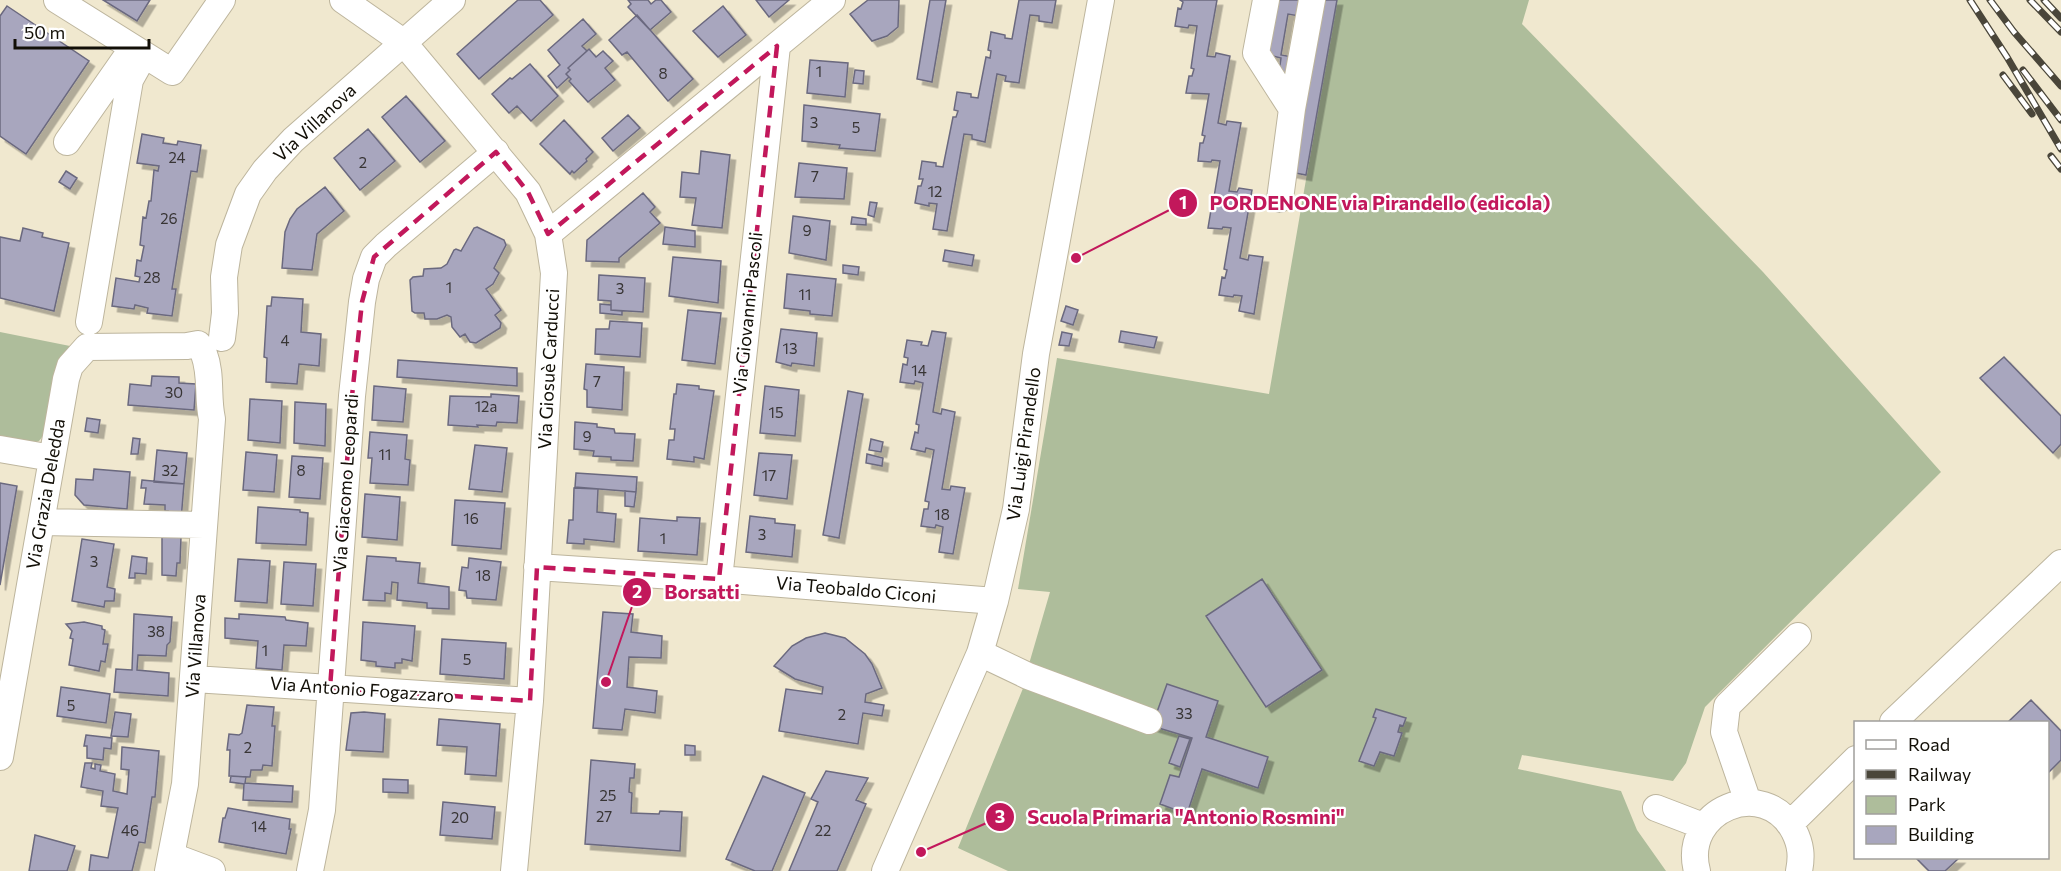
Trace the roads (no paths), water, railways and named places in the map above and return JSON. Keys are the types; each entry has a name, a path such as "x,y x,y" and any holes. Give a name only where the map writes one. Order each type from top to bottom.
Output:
{"street":[{"path":"57,0 172,72 222,0"},
{"name":"Via Giosuè Carducci","path":"343,0 403,42 528,192 548,234 554,273 530,701 514,871"},
{"name":"Via Villanova","path":"170,863 185,784 212,419 218,404 210,344 225,313 224,277 229,245 236,223 248,195 265,170 293,140 452,0"},
{"path":"548,234 832,0"},
{"name":"Via Luigi Pirandello","path":"885,871 980,653 995,601 1017,509 1036,354 1101,0"},
{"path":"1266,0 1256,53 1292,109"},
{"path":"1280,199 1292,109 1312,0"},
{"name":"Via Giovanni Pascoli","path":"719,579 777,46"},
{"path":"67,142 138,52"},
{"path":"89,322 130,80 138,52"},
{"name":"Via Giacomo Leopardi","path":"310,871 322,810 352,396 366,279 374,257 386,245 496,152"},
{"name":"Via Grazia Deledda","path":"0,757 70,366 87,347 210,344"},
{"path":"0,449 52,458"},
{"path":"41,522 204,525"},
{"path":"1895,721 2061,562"},
{"name":"Via Teobaldo Ciconi","path":"537,567 995,601"},
{"path":"1748,802 1724,732 1727,706 1798,636"},
{"path":"980,653 1028,676 1149,721"},
{"name":"Via Antonio Fogazzaro","path":"194,679 530,701"},
{"path":"1790,824 1854,761"},
{"path":"1697,871 1694,860 1696,842 1704,826 1715,813 1731,805 1748,802 1765,805 1780,813 1790,824 1799,842 1801,859 1798,871"},
{"path":"1656,808 1704,826"},
{"path":"170,863 212,871"}],"railway":[{"path":"1970,0 2007,57 2061,149"},
{"path":"1990,0 2014,32 2061,86"},
{"path":"2030,0 2061,32"},
{"path":"2044,0 2061,18"},
{"path":"2023,70 2061,120"},
{"path":"2003,75 2032,114"},
{"path":"2051,156 2061,169"}],"place":[{"name":"PORDENONE via Pirandello (edicola)","path":"1076,258"},
{"name":"Borsatti","path":"606,682"},
{"name":"Scuola Primaria \"Antonio Rosmini\"","path":"921,852"}]}
